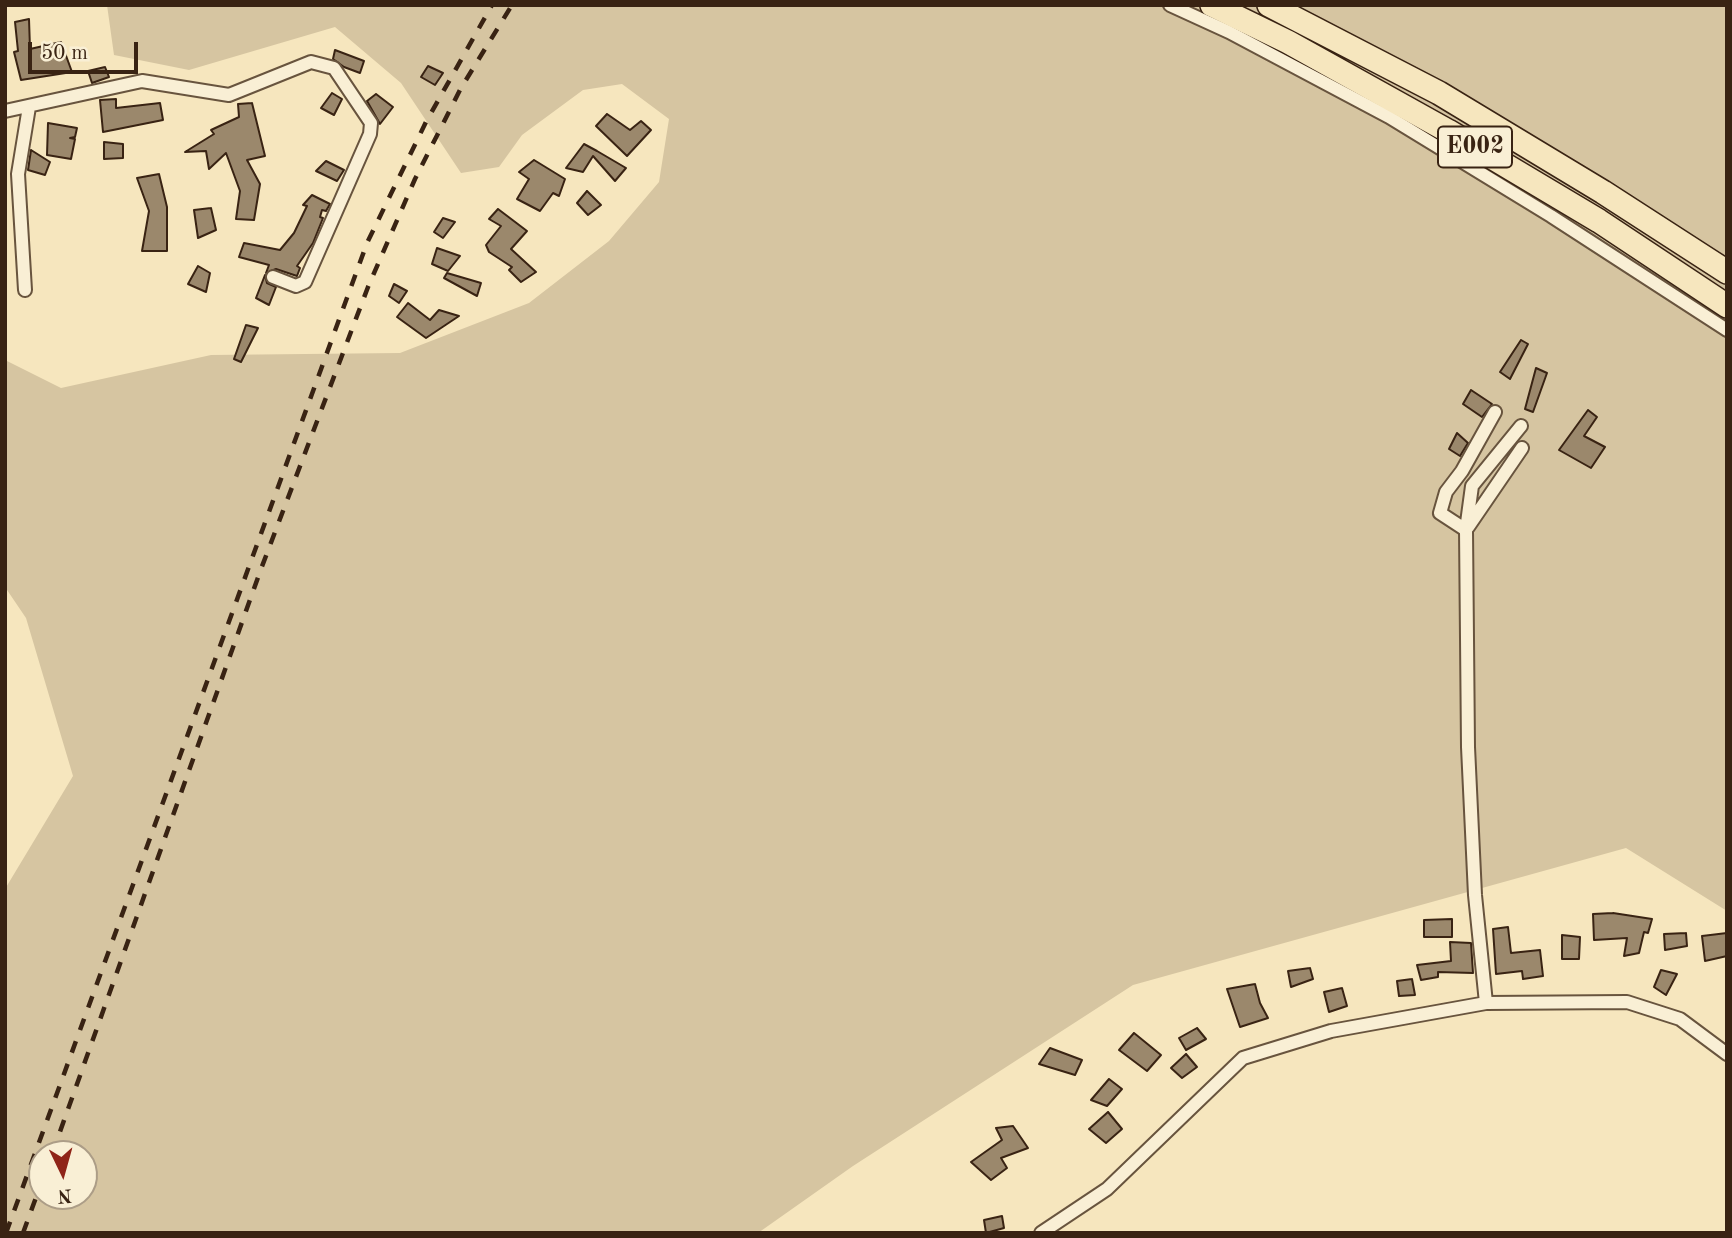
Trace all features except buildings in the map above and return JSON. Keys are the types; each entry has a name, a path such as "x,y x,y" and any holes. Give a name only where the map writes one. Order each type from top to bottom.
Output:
{"highway":[{"name":"E002","path":"1212,5 1288,42 1448,131 1599,221 1727,306"},
{"name":"E002","path":"1269,5 1438,93 1603,192 1727,272"}],"street":[{"path":"1171,5 1229,32 1390,117 1551,216 1727,330"},
{"path":"5,111 142,82 229,95 311,62 334,68 371,123 370,134 305,282 296,286 272,276"},
{"path":"25,290 18,174 29,107"},
{"path":"1466,530 1440,513 1446,492 1462,471 1495,412"},
{"path":"1486,1003 1475,895 1468,747 1466,530 1472,486 1521,426"},
{"path":"1466,530 1522,448"},
{"path":"1041,1233 1107,1189 1243,1058 1331,1031 1486,1003 1627,1002 1679,1019 1727,1054"}],"shaded area":[{"path":"107,5 1727,5 1727,911 1626,848 1133,985 853,1166 758,1233 5,1233 5,889 73,776 26,618 5,587 5,360 61,388 211,355 400,353 529,303 609,241 659,182 669,119 622,84 583,90 522,135 499,167 461,173 401,83 335,27 189,70 114,55"}],"railway":[{"path":"6,1233 367,243 426,122 492,5"},
{"path":"57,1140 261,569 368,287 415,179 461,88 512,5"},
{"path":"23,1233 31,1210"}]}
